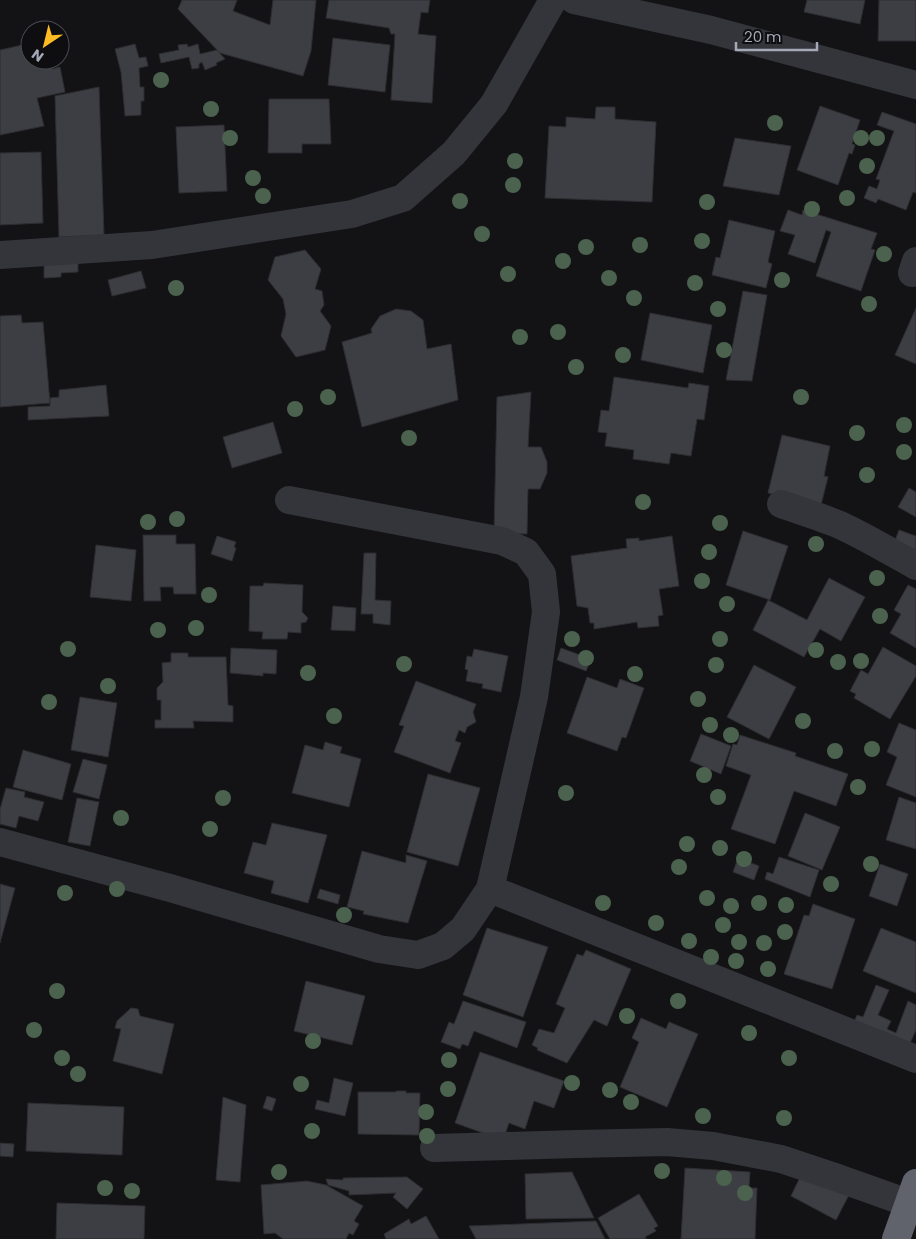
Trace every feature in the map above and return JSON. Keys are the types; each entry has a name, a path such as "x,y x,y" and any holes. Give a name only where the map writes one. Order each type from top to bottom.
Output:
{"highway":[{"path":"896,1239 912,1193"}],"street":[{"path":"0,255 152,245 352,214 403,198 454,153 494,104 553,0"},
{"path":"574,0 711,30 916,85"},
{"path":"0,842 379,948 418,955 443,946 462,929 490,889 534,697 546,612 542,574 526,552 502,541 288,500"},
{"path":"781,504 840,526 876,543 916,566"},
{"path":"490,889 916,1058"},
{"path":"434,1148 667,1142 713,1146 781,1159 835,1177 912,1193"}],"building":[{"path":"182,0 237,0 233,11 270,25 273,0 316,0 311,51 303,76 220,53 178,9"},
{"path":"329,0 430,0 428,13 421,12 418,34 436,36 432,103 391,100 395,34 391,34 389,28 326,18"},
{"path":"807,0 865,0 860,24 804,12"},
{"path":"879,0 916,0 916,41 878,41"},
{"path":"333,38 390,45 385,92 328,85"},
{"path":"135,44 139,58 146,57 148,66 139,68 140,87 144,87 144,101 141,101 141,115 125,116 121,72 115,49"},
{"path":"187,44 188,47 198,44 200,54 217,50 225,59 205,70 202,62 199,64 199,68 192,69 189,57 161,63 159,54 179,50 178,45"},
{"path":"20,45 20,70 61,70 65,92 37,98 44,126 0,135 0,50"},
{"path":"99,87 104,235 59,237 55,96"},
{"path":"269,99 329,99 331,144 302,144 302,153 268,153"},
{"path":"820,106 860,120 852,144 855,145 852,154 849,153 838,185 797,170"},
{"path":"596,107 615,107 615,119 656,122 652,202 545,198 549,126 566,127 566,117 595,119"},
{"path":"882,112 916,124 916,193 913,192 906,210 878,199 876,203 864,198 869,186 877,189 880,180 876,179 894,131 877,125"},
{"path":"224,125 227,191 179,193 176,127"},
{"path":"735,138 791,146 779,195 723,186"},
{"path":"41,152 43,223 0,225 0,153"},
{"path":"788,210 802,215 803,210 877,233 871,249 875,250 861,291 816,276 831,232 826,230 815,263 788,254 795,235 780,231"},
{"path":"729,220 775,231 768,262 772,264 766,288 712,275 716,257 720,258"},
{"path":"305,250 321,269 315,289 322,291 324,305 320,311 331,326 325,350 296,357 281,336 286,314 283,299 268,280 275,257"},
{"path":"78,262 78,272 61,273 61,277 44,278 44,263"},
{"path":"141,271 146,288 112,296 108,280"},
{"path":"743,291 767,295 752,381 726,380"},
{"path":"916,308 916,364 895,355"},
{"path":"396,309 411,311 423,320 427,349 451,344 458,400 362,427 342,342 372,333 371,329 380,316"},
{"path":"650,313 712,325 703,373 641,360"},
{"path":"21,315 22,323 43,322 50,403 0,407 0,316"},
{"path":"614,377 688,388 689,383 709,386 704,420 697,419 691,456 671,453 669,464 633,459 634,450 605,446 607,433 598,432 601,410 609,411"},
{"path":"106,385 109,416 28,420 28,407 50,406 50,398 59,397 59,390"},
{"path":"531,392 528,447 541,447 547,462 547,473 540,489 528,489 527,534 494,533 497,397"},
{"path":"273,422 282,453 232,468 223,437"},
{"path":"782,435 830,446 824,476 828,477 821,505 768,493"},
{"path":"909,488 916,492 916,517 898,507"},
{"path":"899,530 916,536 916,573 891,551"},
{"path":"743,531 788,546 770,600 726,585"},
{"path":"143,535 176,535 176,544 195,544 196,594 174,594 173,587 160,587 161,601 144,601"},
{"path":"217,536 236,542 232,561 211,554"},
{"path":"672,536 679,586 659,589 663,615 658,616 659,626 638,628 637,622 594,629 594,623 590,623 588,608 577,606 571,556 627,548 626,539 639,538 639,541"},
{"path":"96,545 136,550 131,601 90,597"},
{"path":"364,553 376,553 375,600 391,601 390,625 373,623 373,614 361,614"},
{"path":"829,578 865,597 841,641 820,629 804,657 753,630 768,600 807,620"},
{"path":"264,583 303,585 302,612 308,618 306,622 301,623 301,633 288,632 287,639 262,639 263,632 249,631 250,586 263,586"},
{"path":"908,585 916,589 916,648 890,633 901,614 894,610"},
{"path":"333,606 356,608 355,631 331,630"},
{"path":"883,647 916,666 916,676 890,719 854,698 856,694 850,691 861,670 868,674"},
{"path":"231,648 277,650 276,674 263,673 263,676 230,673"},
{"path":"561,648 591,659 586,671 557,660"},
{"path":"474,649 508,656 501,692 482,688 483,684 466,681 468,670 465,669 467,656 472,657"},
{"path":"171,653 188,653 188,657 226,657 228,705 233,706 233,722 193,721 194,728 155,728 155,720 161,720 161,700 157,700 157,688 163,682 162,663 171,662"},
{"path":"754,665 796,687 769,739 727,717"},
{"path":"587,677 617,688 620,679 644,688 626,738 622,737 617,751 567,733"},
{"path":"416,681 476,704 473,712 476,722 467,727 465,733 459,730 455,741 461,743 450,773 394,752 404,726 399,725"},
{"path":"80,697 117,703 108,757 71,750"},
{"path":"899,723 916,730 916,797 886,785 897,757 887,752"},
{"path":"701,734 731,746 721,774 690,761"},
{"path":"740,735 796,753 795,756 848,774 836,806 794,791 775,844 731,829 751,775 726,766 733,744 737,745"},
{"path":"325,742 342,747 340,753 361,759 349,807 292,793 305,745 323,750"},
{"path":"23,750 71,764 62,800 13,787"},
{"path":"83,759 107,765 99,799 73,792"},
{"path":"428,774 480,788 458,866 407,852"},
{"path":"6,788 25,792 24,797 44,802 38,821 19,816 16,828 0,824 0,809"},
{"path":"899,797 916,803 916,849 886,840"},
{"path":"77,798 99,802 90,846 68,842"},
{"path":"805,813 840,827 822,870 788,856"},
{"path":"272,823 327,835 308,903 271,893 274,881 244,873 253,842 266,845"},
{"path":"362,851 406,863 406,855 427,861 408,923 363,914 364,911 347,907"},
{"path":"779,857 819,870 810,897 765,879 767,872 773,874"},
{"path":"738,858 759,866 754,880 733,872"},
{"path":"880,864 908,874 897,906 869,896"},
{"path":"0,884 15,888 0,943"},
{"path":"320,889 340,895 338,904 317,898"},
{"path":"813,904 855,919 832,989 784,974 804,915 809,916"},
{"path":"487,928 548,947 523,1017 463,995"},
{"path":"881,928 916,942 916,993 863,971"},
{"path":"586,950 631,969 607,1026 594,1020 567,1063 537,1050 538,1048 532,1045 539,1029 554,1033 565,1008 556,1004 577,954 583,956"},
{"path":"306,981 365,996 352,1045 294,1031"},
{"path":"876,985 889,990 878,1015 891,1021 887,1029 896,1033 908,1001 916,1005 916,1030 907,1050 852,1027 857,1015 863,1017"},
{"path":"463,1001 526,1022 517,1048 474,1031 468,1046 462,1044 460,1049 441,1042 449,1022 454,1024"},
{"path":"131,1008 138,1009 140,1016 174,1024 162,1074 113,1061 121,1029 115,1028 117,1021"},
{"path":"641,1018 666,1029 669,1022 698,1034 667,1107 620,1087 639,1042 632,1038"},
{"path":"480,1052 564,1081 554,1108 534,1101 525,1129 509,1123 503,1140 455,1123"},
{"path":"334,1078 353,1083 345,1116 315,1109 317,1100 329,1103"},
{"path":"396,1091 420,1093 419,1135 358,1134 358,1092"},
{"path":"267,1096 276,1099 272,1111 263,1108"},
{"path":"223,1097 246,1105 240,1182 216,1180"},
{"path":"28,1103 124,1107 122,1155 26,1151"},
{"path":"0,1143 14,1144 13,1157 0,1156"},
{"path":"805,1167 850,1193 836,1220 791,1196"},
{"path":"685,1168 750,1172 749,1188 757,1188 755,1239 681,1239"},
{"path":"572,1172 594,1218 526,1219 525,1174"},
{"path":"407,1177 423,1189 407,1209 393,1197 396,1193 349,1195 349,1191 328,1185 326,1179 343,1180 343,1178"},
{"path":"307,1181 326,1185 363,1206 354,1221 359,1224 353,1235 349,1233 346,1239 283,1239 275,1233 264,1234 261,1185"},
{"path":"639,1194 658,1226 654,1228 656,1231 645,1237 647,1239 610,1239 598,1218"},
{"path":"57,1203 145,1206 144,1239 56,1239"},
{"path":"426,1216 439,1239 386,1239 384,1234 409,1219 411,1224"},
{"path":"596,1221 605,1239 476,1239 469,1226"}]}
